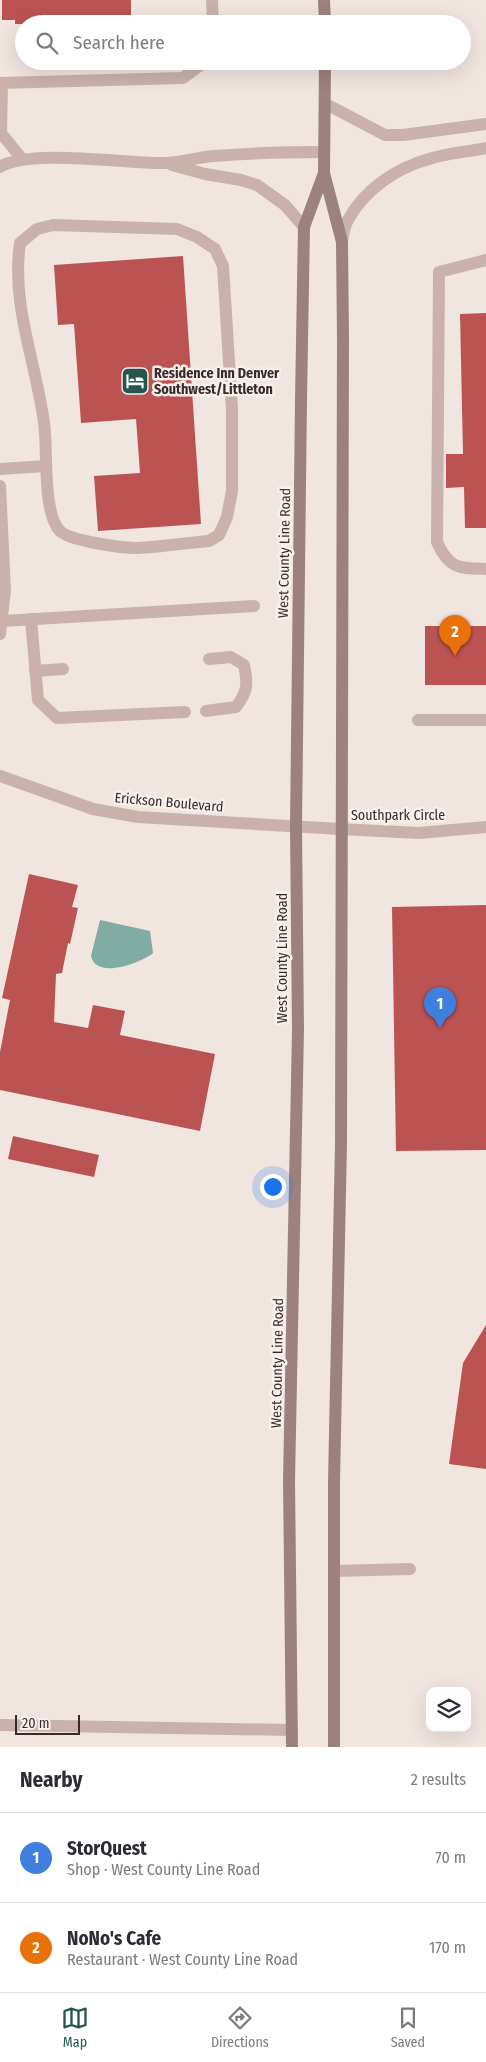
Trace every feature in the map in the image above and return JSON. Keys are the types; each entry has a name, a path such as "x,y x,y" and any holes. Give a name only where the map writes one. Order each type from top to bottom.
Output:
{"main road":[{"path":"324,0 325,15"},
{"name":"West County Line Road","path":"325,70 324,173 342,242 343,348 340,1143 334,1571 334,1747"},
{"name":"West County Line Road","path":"292,1747 289,1481 298,1030 296,826 304,227 324,173"}],"street":[{"path":"212,0 212,15"},
{"path":"22,159 1,133 1,84 183,78 194,70"},
{"path":"326,104 385,134 403,135 486,124"},
{"path":"342,242 347,222 358,202 376,186 403,168 429,158 486,148"},
{"path":"0,167 8,162 22,159 45,158 167,163 256,152 324,152"},
{"path":"167,163 205,174 241,180 257,185 285,205 304,227"},
{"path":"53,225 145,227 177,228 197,237 215,249 223,266 232,409 232,491 227,517 219,535 209,541 135,548 74,539 60,531 54,521 45,466 45,424 22,320 16,266 20,243 37,229 53,225"},
{"path":"486,260 439,272 437,532 437,542 444,556 459,568 486,569"},
{"path":"0,469 45,466"},
{"path":"0,486 5,560 0,634"},
{"path":"2,621 254,606"},
{"path":"31,619 38,700 57,718 185,712"},
{"path":"206,711 236,707 244,696 247,682 244,665 231,657 209,659"},
{"path":"35,671 63,669"},
{"path":"418,720 486,720"},
{"name":"Erickson Boulevard","path":"0,776 93,809 129,816 340,829"},
{"name":"Southpark Circle","path":"340,829 419,833 486,827"},
{"path":"334,1571 410,1569"},
{"path":"0,1725 292,1730"}],"water":[{"path":"100,920 150,931 153,953 129,965 110,968 101,967 95,963 91,956"}],"building":[{"path":"2,0 131,0 131,15 15,15 15,20 2,20"},
{"name":"Residence Inn Denver Southwest/Littleton","path":"183,256 201,524 98,531 94,476 140,473 136,419 81,423 74,324 58,325 54,265"},
{"path":"486,313 486,528 465,528 464,487 446,488 446,454 463,454 460,314"},
{"path":"425,626 486,626 486,685 425,685"},
{"path":"29,874 78,885 72,907 78,908 70,944 68,943 62,973 56,974 54,1022 88,1028 93,1005 125,1011 120,1035 215,1054 200,1131 0,1090 0,1052 10,1000 2,998"},
{"path":"486,905 486,1150 396,1151 392,907"},
{"path":"13,1136 99,1155 94,1177 8,1159"},
{"path":"486,1325 486,1469 449,1464 463,1363"}],"place":[{"name":"Residence Inn Denver Southwest/Littleton","path":"135,381"},
{"name":"NoNo's Cafe","path":"455,656"},
{"name":"StorQuest","path":"440,1028"}]}
